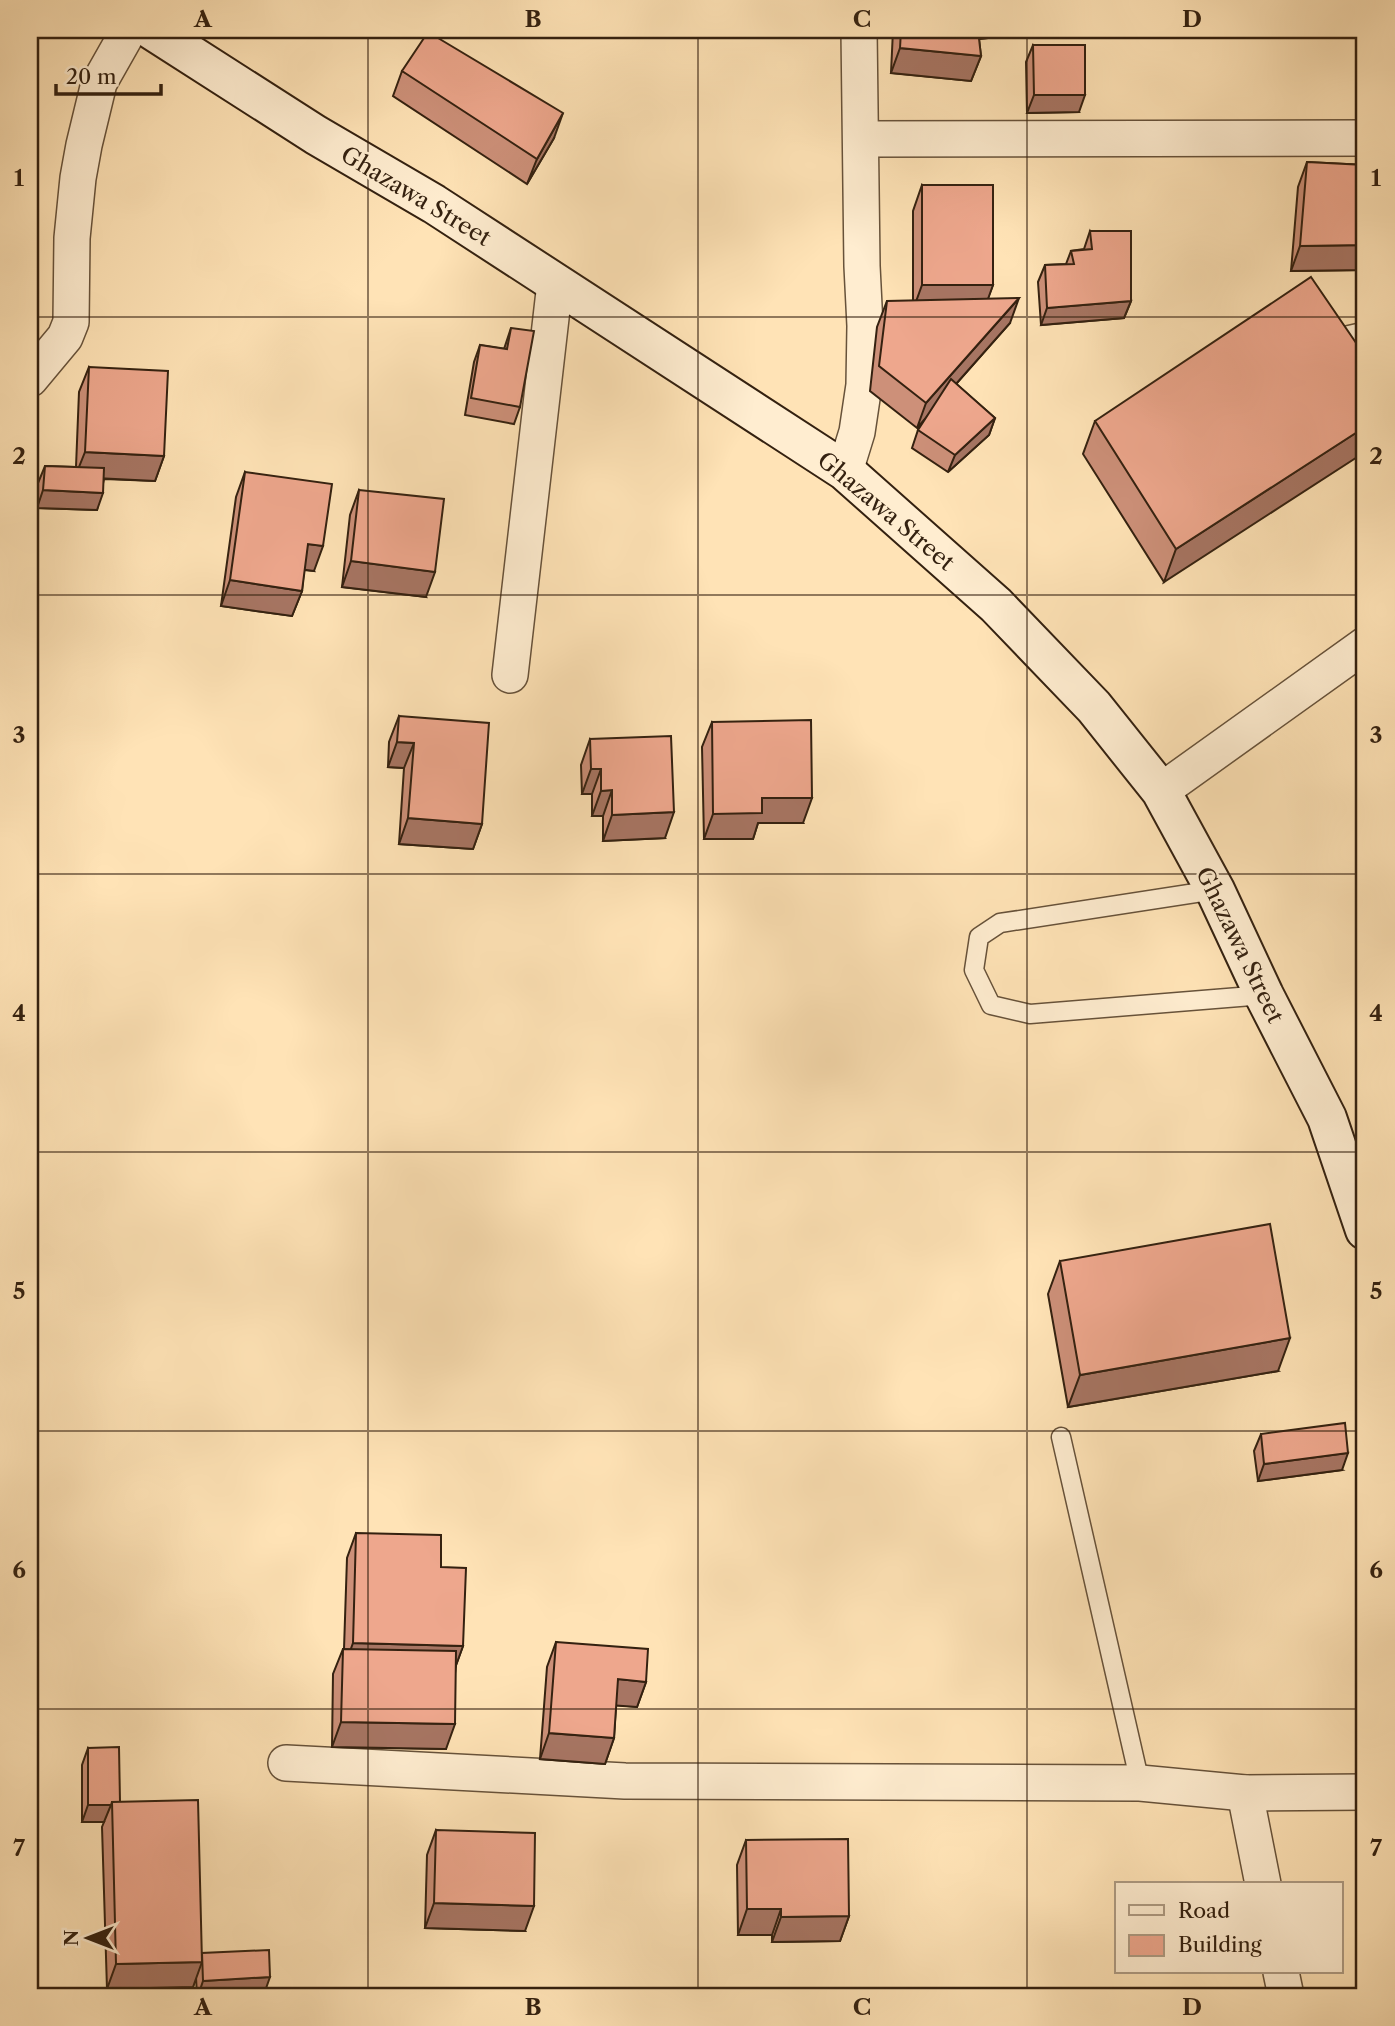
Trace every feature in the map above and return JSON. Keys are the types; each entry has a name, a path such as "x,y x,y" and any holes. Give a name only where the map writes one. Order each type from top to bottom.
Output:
{"main road":[{"name":"Ghazawa Street","path":"152,30 316,135 435,204 845,471 996,605 1094,707 1161,791 1214,890 1326,1118 1365,1230"}],"street":[{"path":"30,379 65,337 71,322 72,238 84,145 99,83 129,30"},
{"path":"845,471 857,432 864,385 859,30"},
{"path":"861,139 1365,138"},
{"path":"510,675 555,283"},
{"path":"1161,791 1365,645"},
{"path":"286,1763 625,1781 1140,1783 1245,1793 1365,1792"},
{"path":"1245,1793 1263,1882"},
{"path":"1281,1974 1286,1996"}],"lane":[{"path":"1214,890 1000,923 979,937 974,970 991,1005 1030,1014 1264,995"},
{"path":"1061,1437 1140,1783"}],"building":[{"path":"901,30 978,30 981,56 900,48"},
{"path":"428,32 563,113 537,159 402,71"},
{"path":"1033,45 1085,45 1085,95 1034,95"},
{"path":"1307,162 1365,165 1365,245 1300,246"},
{"path":"922,185 993,185 993,285 922,285"},
{"path":"1090,231 1131,231 1131,301 1047,308 1045,265 1074,264 1071,251 1092,249"},
{"path":"1311,277 1365,356 1365,427 1176,549 1095,421"},
{"path":"1019,298 926,403 879,366 887,301"},
{"path":"511,328 534,331 520,407 471,398 480,345 507,349"},
{"path":"89,367 168,371 164,456 85,452"},
{"path":"951,379 995,418 955,455 918,430"},
{"path":"45,466 104,468 103,493 43,490"},
{"path":"245,472 332,484 323,546 308,544 302,591 230,580"},
{"path":"359,490 444,499 435,572 351,561"},
{"path":"399,716 489,723 482,824 408,818 414,743 397,742"},
{"path":"811,720 812,798 762,798 762,813 713,814 712,722"},
{"path":"671,736 674,812 612,815 612,790 601,791 601,769 591,769 590,739"},
{"path":"1270,1224 1290,1338 1080,1375 1060,1261"},
{"path":"1345,1423 1348,1453 1264,1464 1261,1434"},
{"path":"356,1533 441,1535 441,1567 466,1568 463,1646 353,1643"},
{"path":"556,1642 648,1649 646,1682 618,1679 614,1738 549,1733"},
{"path":"343,1649 456,1651 455,1724 341,1722"},
{"path":"119,1747 120,1802 112,1802 111,1805 88,1805 88,1748"},
{"path":"198,1800 202,1962 116,1964 112,1802"},
{"path":"436,1830 535,1833 534,1906 434,1903"},
{"path":"848,1839 849,1916 781,1917 781,1909 747,1909 746,1840"},
{"path":"269,1950 270,1977 203,1981 202,1953"}]}
